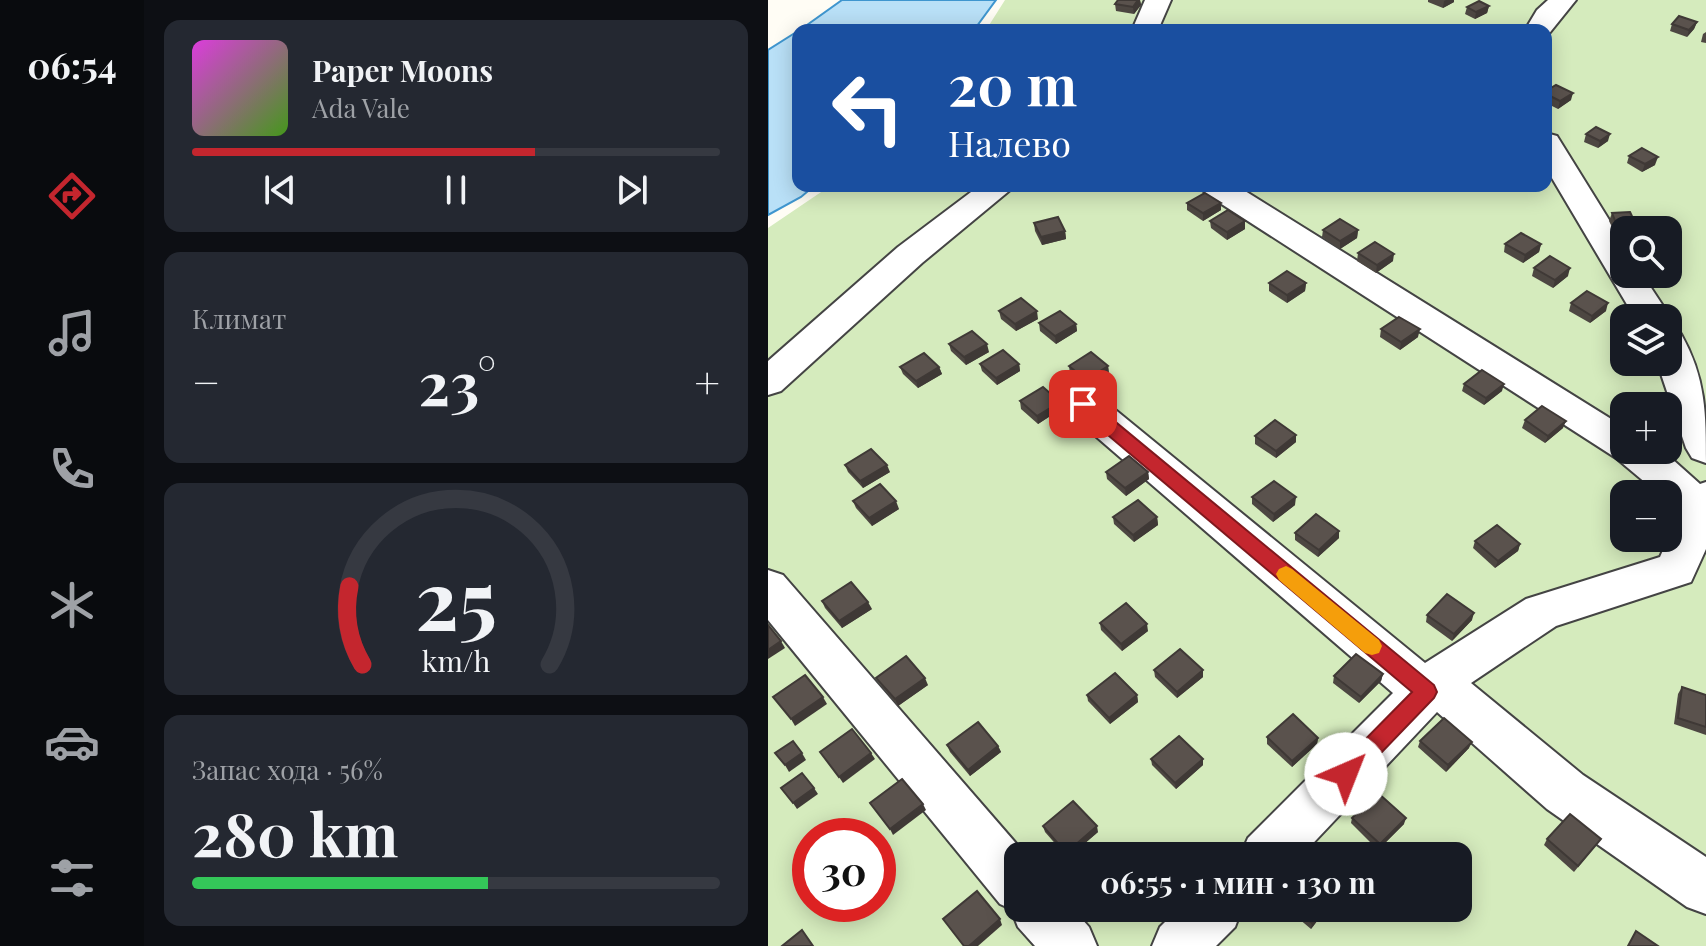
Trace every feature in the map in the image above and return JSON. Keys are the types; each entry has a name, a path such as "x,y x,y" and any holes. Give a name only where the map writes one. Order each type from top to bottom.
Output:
{"street":[{"path":"1148,24 1158,0"},
{"path":"1541,24 1563,0"},
{"path":"1552,152 1610,248"},
{"path":"768,382 910,255 991,192"},
{"path":"1225,192 1610,437"},
{"path":"1680,376 1706,448"},
{"path":"1083,404 1565,792 1706,888"},
{"path":"1280,842 1431,687 1542,612 1676,570 1704,504 1653,464"},
{"path":"768,588 1004,869"},
{"path":"1049,922 1070,946"},
{"path":"1179,946 1202,922"}],"green space":[{"path":"1005,0 1706,0 1706,946 768,946 768,228 821,192 1552,192 1552,24 990,24"}],"water":[{"path":"842,0 996,0 978,24 808,24"},
{"path":"792,35 792,192 807,192 768,215 768,50"}],"building":[{"path":"1118,0 1138,0 1133,7 1115,4"},
{"path":"1479,1 1489,6 1476,12 1467,7"},
{"path":"1679,16 1697,22 1689,30 1672,24"},
{"path":"1556,85 1573,93 1560,101 1552,97 1552,87"},
{"path":"1596,127 1610,134 1600,141 1586,134"},
{"path":"1642,148 1658,157 1645,164 1629,156"},
{"path":"1205,193 1221,203 1203,213 1187,203"},
{"path":"1228,210 1245,221 1227,232 1210,221"},
{"path":"1630,212 1632,216 1613,216 1612,213"},
{"path":"1058,217 1065,231 1041,237 1034,223"},
{"path":"1340,219 1358,230 1340,241 1323,230"},
{"path":"1521,233 1541,244 1525,255 1505,244"},
{"path":"1375,242 1394,254 1377,265 1358,253"},
{"path":"1550,256 1570,268 1555,280 1534,268"},
{"path":"1287,271 1306,283 1287,295 1269,283"},
{"path":"1587,291 1608,303 1592,316 1571,303"},
{"path":"1021,298 1037,311 1015,324 999,311"},
{"path":"1060,311 1076,324 1055,336 1039,323"},
{"path":"1399,317 1420,329 1401,342 1381,329"},
{"path":"972,331 987,344 964,357 949,344"},
{"path":"1003,350 1019,364 996,378 980,364"},
{"path":"1091,352 1108,366 1086,380 1069,366"},
{"path":"924,353 939,367 916,381 900,367"},
{"path":"1482,370 1504,384 1486,398 1464,384"},
{"path":"1043,387 1060,402 1037,416 1020,401"},
{"path":"1542,406 1566,421 1548,436 1525,420"},
{"path":"1275,420 1296,435 1276,451 1255,436"},
{"path":"871,449 887,465 860,481 845,465"},
{"path":"1129,456 1148,472 1125,488 1106,472"},
{"path":"1274,481 1296,497 1274,514 1252,497"},
{"path":"880,484 896,501 869,518 853,501"},
{"path":"1138,500 1157,517 1133,535 1113,517"},
{"path":"1316,514 1339,531 1319,550 1295,533"},
{"path":"1497,525 1520,544 1498,561 1475,541"},
{"path":"851,582 868,602 839,621 822,601"},
{"path":"1447,594 1474,613 1454,634 1427,615"},
{"path":"1126,603 1147,624 1121,644 1100,623"},
{"path":"768,625 781,641 768,650"},
{"path":"1180,649 1203,670 1177,692 1154,670"},
{"path":"1356,654 1383,674 1361,697 1334,676"},
{"path":"906,656 925,678 895,699 876,678"},
{"path":"1115,673 1137,695 1109,718 1087,695"},
{"path":"805,675 823,697 791,719 773,697"},
{"path":"1682,687 1706,695 1706,727 1678,718"},
{"path":"1293,714 1318,738 1292,761 1267,737"},
{"path":"1444,718 1472,742 1448,765 1420,741"},
{"path":"978,722 998,746 968,770 947,745"},
{"path":"852,729 871,753 839,777 820,752"},
{"path":"1179,736 1203,759 1175,783 1151,759"},
{"path":"793,741 802,753 785,765 775,753"},
{"path":"802,773 814,788 793,803 781,788"},
{"path":"902,779 923,804 896,824 896,818 882,818 870,803"},
{"path":"1378,793 1406,818 1382,842 1378,842 1352,818"},
{"path":"1073,801 1097,826 1079,842 1057,842 1043,826"},
{"path":"1570,814 1601,839 1578,866 1547,839"},
{"path":"977,891 1000,919 969,946 964,946 943,919"},
{"path":"802,930 813,946 782,946"},
{"path":"1636,931 1658,946 1628,946"}],"slow traffic":[{"path":"1286,574 1372,646"}],"route":[{"path":"1083,404 1426,692 1346,774"}]}
